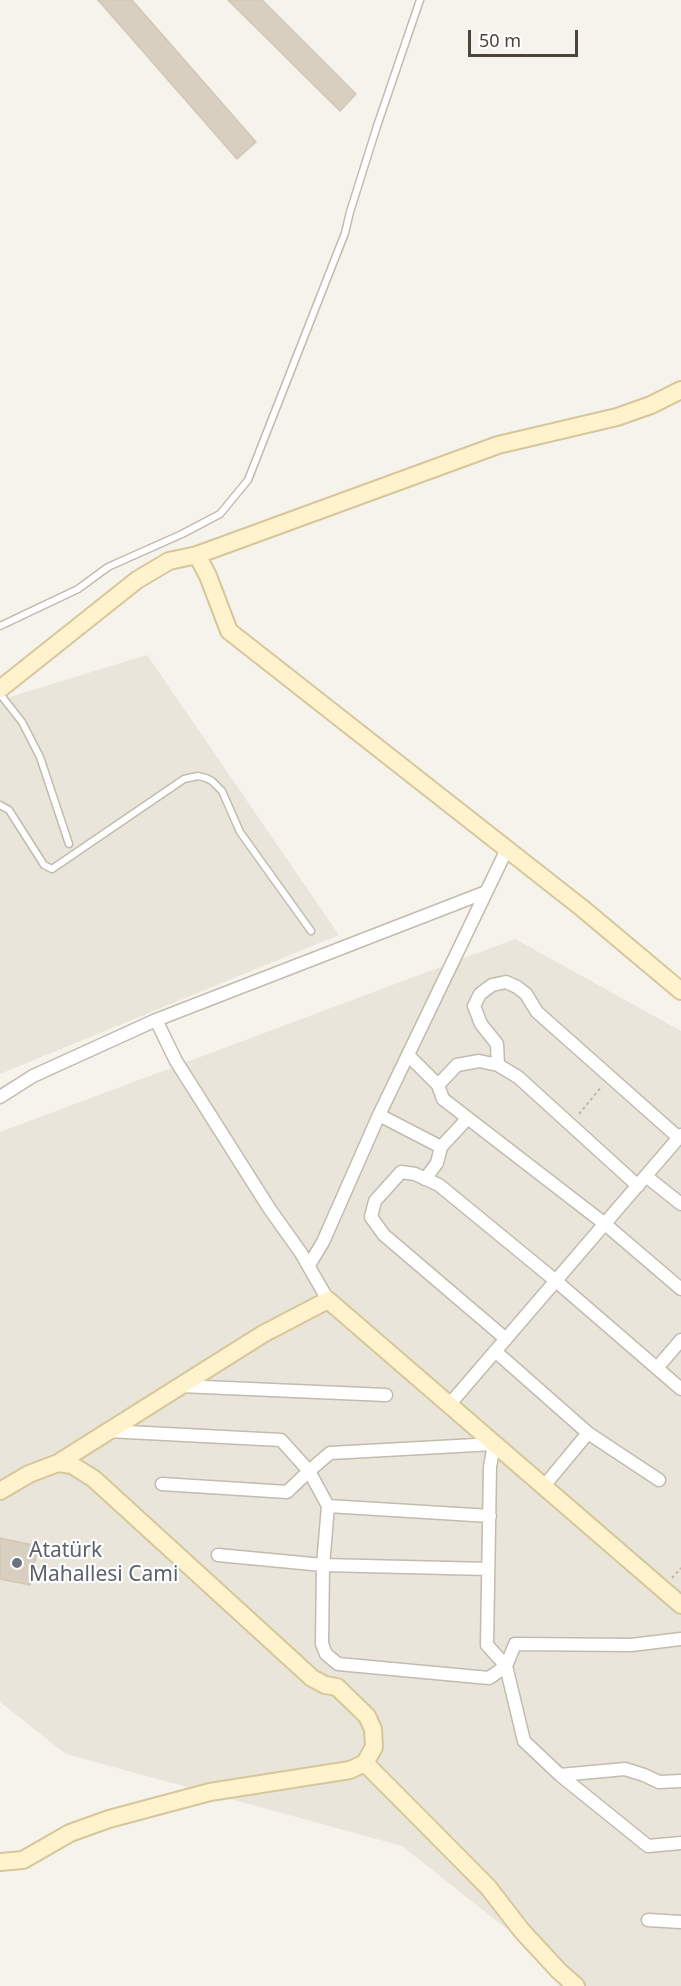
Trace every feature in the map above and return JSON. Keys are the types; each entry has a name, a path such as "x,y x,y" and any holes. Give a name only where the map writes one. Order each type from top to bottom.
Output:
{"street":[{"path":"0,689 137,580 169,561 197,555 498,445 617,417 651,405 681,390"},
{"path":"197,555 208,576 229,631 582,908 681,991"},
{"path":"309,1265 323,1242 379,1115 507,849"},
{"path":"0,1097 33,1076 156,1020 486,892"},
{"path":"449,1405 680,1137 537,1012 526,994 506,982 492,985 480,994 474,1006 481,1024 497,1044 498,1065"},
{"path":"156,1020 182,1070 269,1208 309,1265 328,1300 681,1605"},
{"path":"408,1055 438,1084 443,1099 466,1119 605,1224 681,1289"},
{"path":"438,1084 457,1065 478,1061 498,1065 518,1077 638,1186"},
{"path":"379,1115 441,1147"},
{"path":"425,1179 437,1163 441,1147 466,1119"},
{"path":"506,1339 384,1235 371,1217 375,1201 401,1172 439,1185 556,1281 681,1389"},
{"path":"647,1177 681,1204"},
{"path":"0,1491 29,1474 58,1462 263,1334 328,1300"},
{"path":"657,1368 681,1340"},
{"path":"495,1351 588,1433 659,1480"},
{"path":"181,1386 386,1395"},
{"path":"108,1431 281,1440 309,1471 328,1506 323,1565 322,1644 326,1654 338,1664 489,1677 506,1666 515,1644 631,1645 681,1639"},
{"path":"544,1486 588,1433"},
{"path":"162,1484 287,1492 330,1453 494,1444"},
{"path":"494,1444 490,1467 487,1645 506,1666 524,1741 560,1775 648,1846 681,1843"},
{"path":"0,1862 23,1860 70,1833 109,1820 210,1792 350,1770 365,1763 374,1748 374,1729 367,1716 345,1694 337,1687 325,1685 312,1678 94,1479 72,1465 58,1462"},
{"path":"328,1506 490,1516"},
{"path":"218,1555 323,1565 488,1569"},
{"path":"365,1763 488,1887 522,1931 576,1986"},
{"path":"560,1775 625,1769 659,1782 681,1781"},
{"path":"648,1920 681,1922"}],"lane":[{"path":"0,626 78,589 108,567 182,534 220,514 248,480 345,233 377,126 420,0"},
{"path":"0,694 22,723 40,757 69,844"},
{"path":"0,805 9,810 44,865 52,869 184,778 206,778 222,791 240,832 311,931"}],"path":[{"path":"570,1124 610,1077"}],"shaded area":[{"path":"147,655 339,935 0,1074 0,700"},
{"path":"515,939 681,1031 681,1986 579,1986 402,1846 66,1754 0,1702 0,1132"}],"building":[{"path":"98,0 132,0 256,142 237,159"},
{"path":"228,0 262,0 356,94 340,111"},
{"name":"Atatürk Mahallesi Cami","path":"0,1538 38,1546 30,1585 0,1579"}],"place":[{"name":"Atatürk Mahallesi Cami","path":"17,1563"}]}
